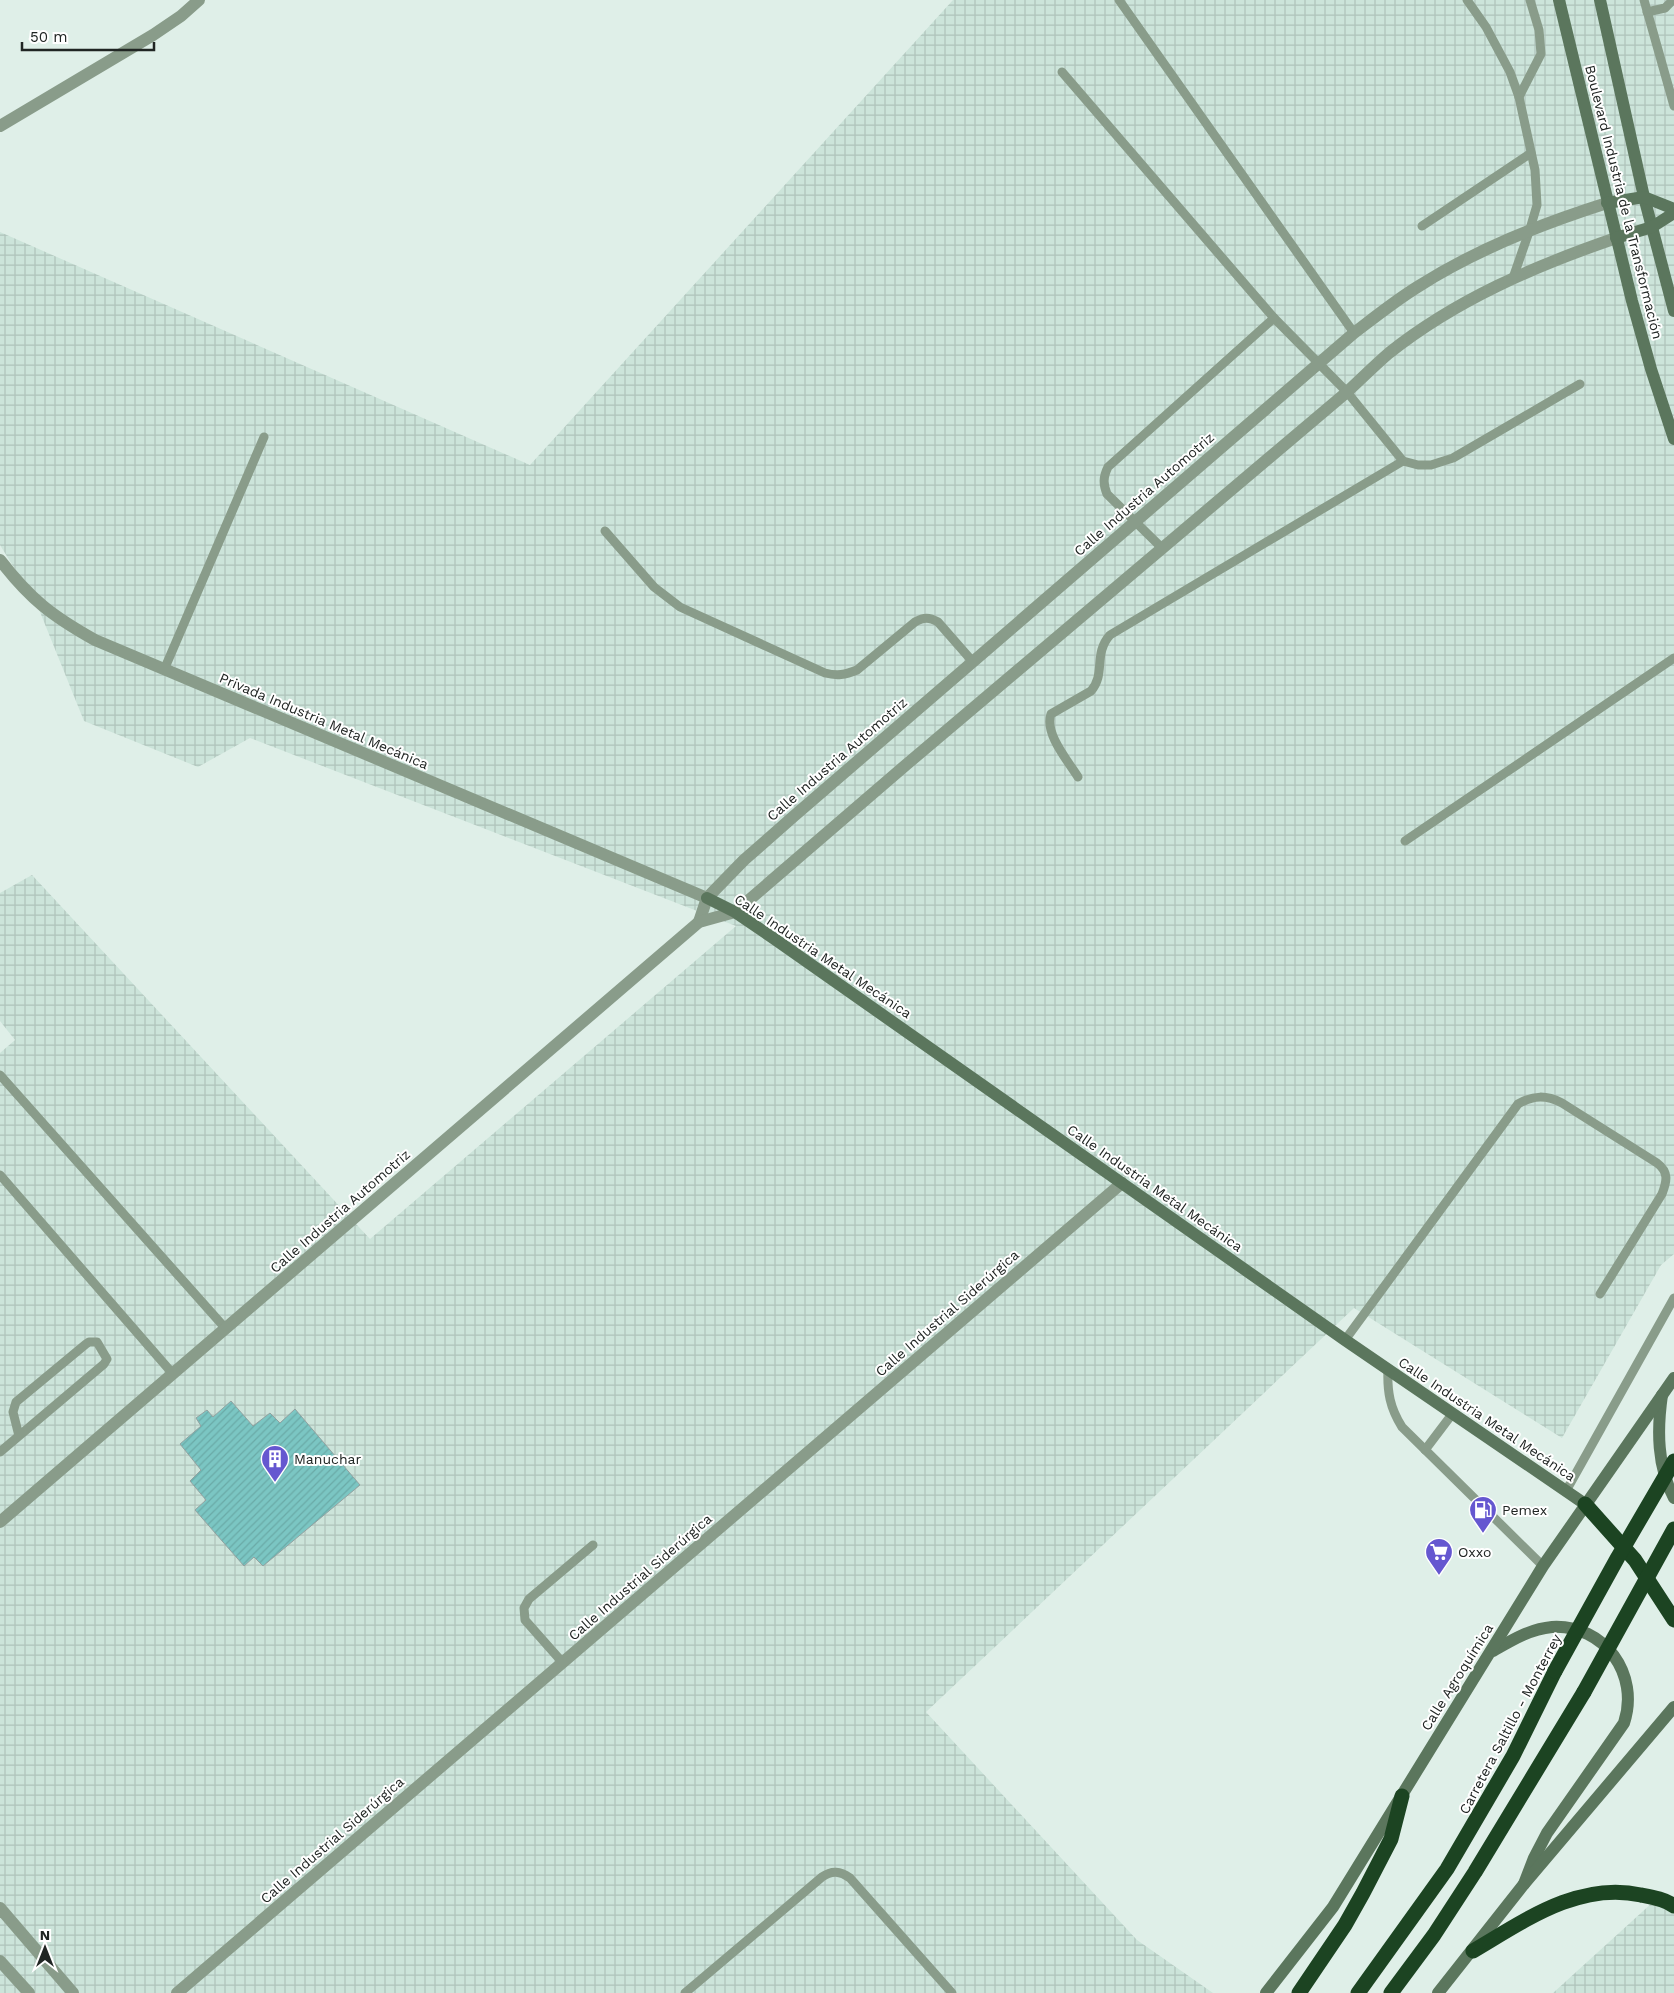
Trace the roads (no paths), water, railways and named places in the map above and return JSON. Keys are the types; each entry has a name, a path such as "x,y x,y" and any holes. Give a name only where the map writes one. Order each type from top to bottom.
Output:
{"highway":[{"name":"Carretera Saltillo - Monterrey","path":"1358,1993 1452,1861 1513,1756 1555,1671 1614,1564 1674,1461"},
{"path":"1585,1504 1635,1560 1674,1620"},
{"path":"1391,1993 1434,1935 1475,1872 1584,1692 1674,1529"},
{"path":"1299,1993 1363,1893 1391,1839 1402,1796"},
{"path":"1473,1950 1540,1912 1579,1897 1617,1892 1636,1893 1654,1897 1674,1906"}],"street":[{"path":"0,126 153,34 181,16 200,0"},
{"name":"Boulevard Industria de la Transformación","path":"1559,0 1616,238 1651,369 1674,439"},
{"name":"Boulevard Industria de la Transformación","path":"1600,0 1644,197 1674,311"},
{"name":"Calle Industria Automotriz","path":"0,1522 699,922 735,912 1390,354 1442,316 1513,278 1562,257 1652,227 1674,211 1644,197 1607,203 1530,229 1464,260 1419,285 1390,305 1317,363 744,860 707,898 699,922"},
{"name":"Privada Industria Metal Mecánica","path":"0,560 26,591 44,608 60,620 95,640 707,898"},
{"name":"Calle Industria Metal Mecánica","path":"707,898 735,912 1346,1340 1585,1504"},
{"name":"Calle Industrial Siderúrgica","path":"177,1993 1122,1183"},
{"name":"Calle Agroquímica","path":"1266,1993 1333,1907 1543,1566 1662,1392 1674,1378"},
{"path":"1662,1392 1658,1423 1660,1449 1664,1472 1674,1498"},
{"path":"1490,1653 1524,1634 1539,1629 1570,1628 1590,1635 1606,1648 1621,1666 1627,1683 1628,1710 1624,1723 1547,1832 1524,1884"},
{"path":"1438,1993 1524,1884 1674,1707"},
{"path":"0,1908 73,1993"},
{"path":"0,1962 29,1993"}],"lane":[{"path":"1119,0 1354,333"},
{"path":"1467,0 1498,48 1519,97 1535,170 1536,205 1513,278"},
{"path":"1519,97 1541,54 1539,30 1530,0"},
{"path":"1644,0 1674,106"},
{"path":"1647,12 1665,8 1673,0"},
{"path":"1062,72 1274,318 1347,392 1403,462 1431,465 1453,458 1580,384"},
{"path":"1422,226 1532,153"},
{"path":"1162,548 1107,494 1103,480 1108,467 1274,318"},
{"path":"164,670 264,437"},
{"path":"1078,778 1054,738 1049,721 1051,714 1091,691 1096,685 1099,676 1101,649 1110,635 1403,462"},
{"path":"605,531 641,574 669,600 680,607 825,673 845,675 856,670 915,622 923,618 938,622 973,662"},
{"path":"1405,841 1674,658"},
{"path":"0,1075 226,1329"},
{"path":"1346,1340 1518,1104 1528,1098 1540,1096 1557,1101 1657,1163 1666,1174 1666,1183 1662,1194 1600,1294"},
{"path":"0,1175 173,1374"},
{"path":"1566,1491 1674,1298"},
{"path":"0,1452 19,1436 104,1364 106,1355 97,1342 94,1341 86,1344 16,1402 13,1412 19,1436"},
{"path":"1388,1369 1387,1389 1393,1413 1402,1427 1543,1566"},
{"path":"1425,1450 1453,1413"},
{"path":"563,1663 525,1620 524,1608 529,1599 593,1545"},
{"path":"685,1993 822,1877 835,1872 843,1873 850,1878 952,1993"}],"place":[{"name":"Manuchar","path":"275,1483"},
{"name":"Pemex","path":"1483,1534"},
{"name":"Oxxo","path":"1439,1576"}]}
